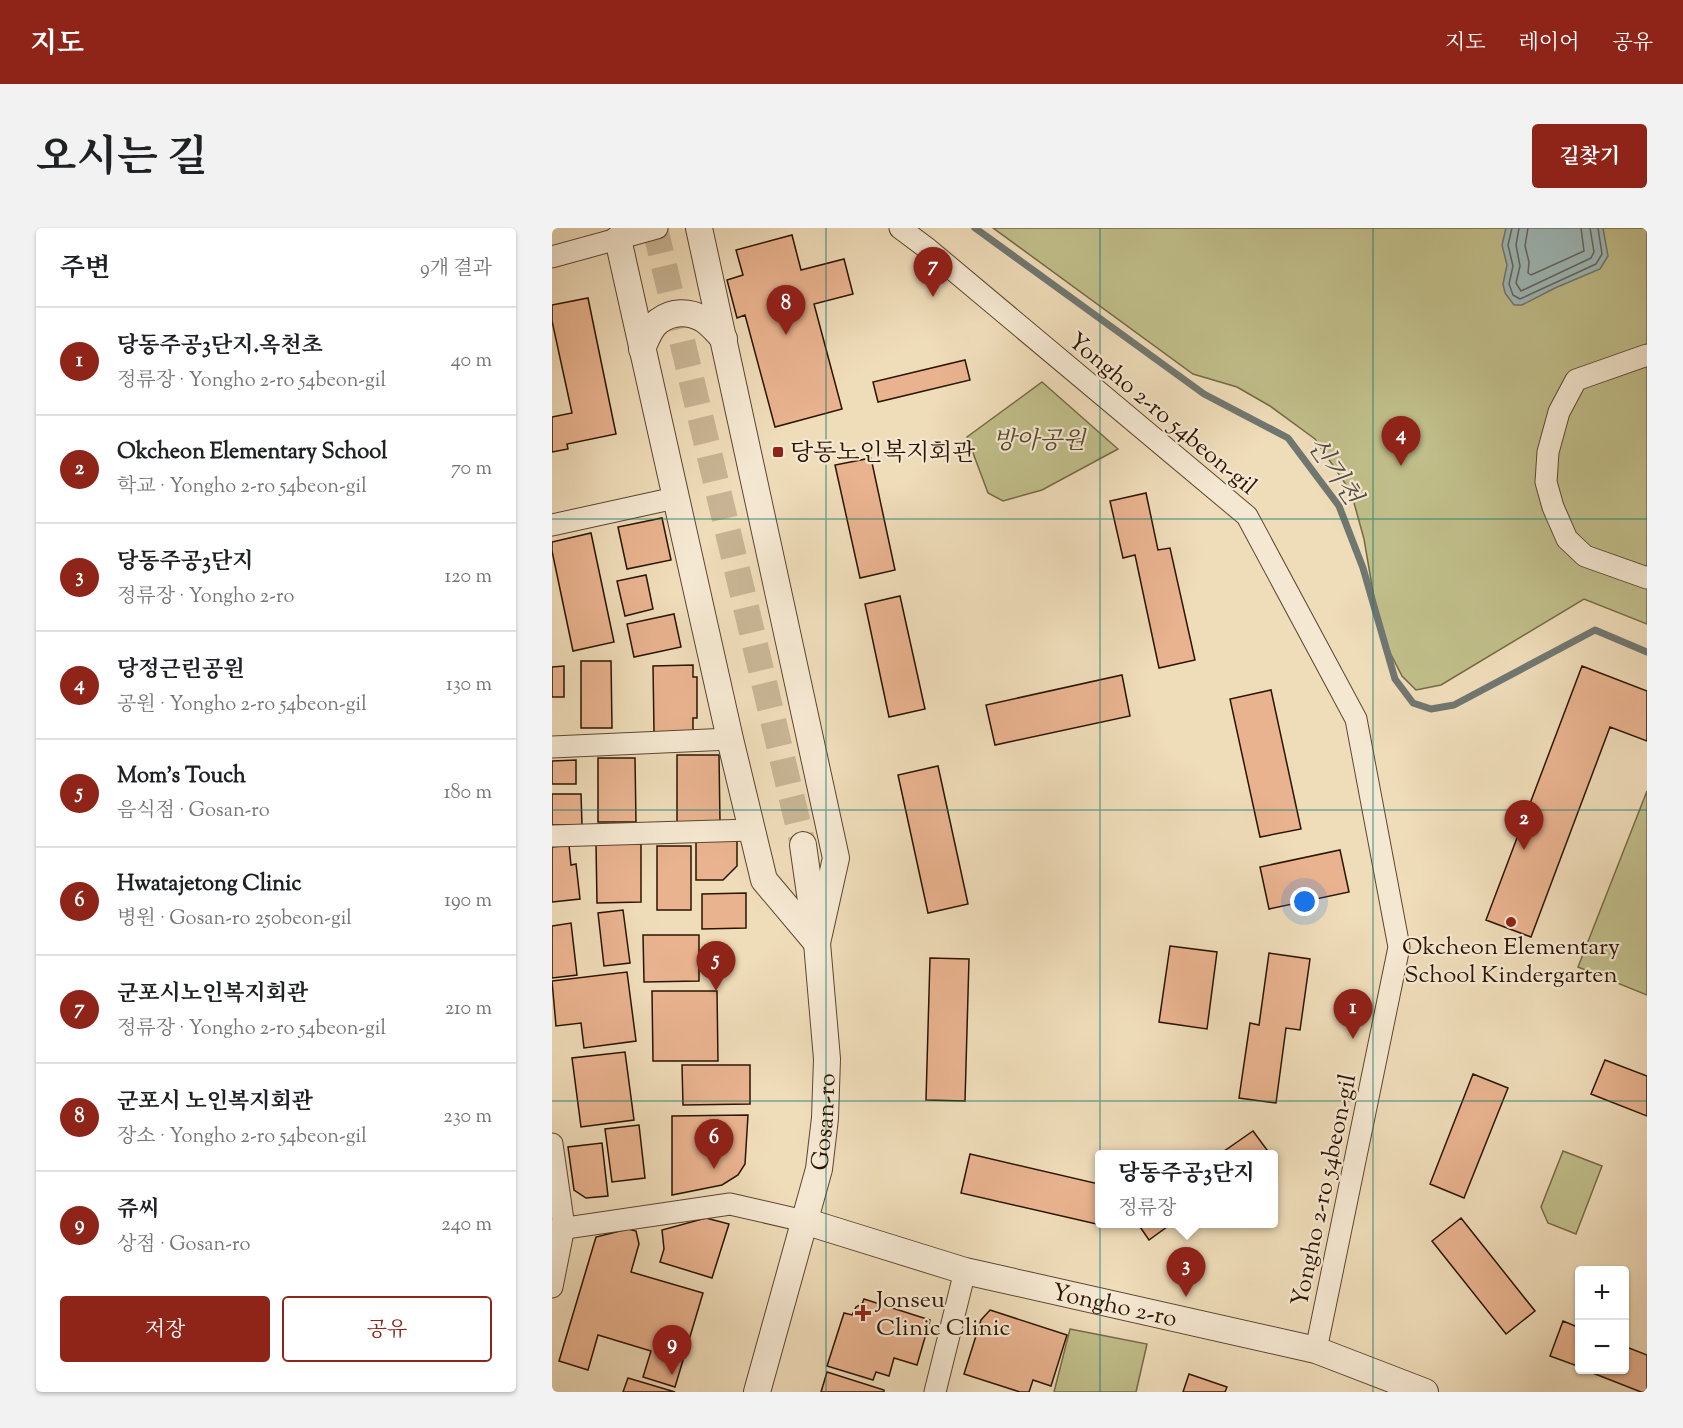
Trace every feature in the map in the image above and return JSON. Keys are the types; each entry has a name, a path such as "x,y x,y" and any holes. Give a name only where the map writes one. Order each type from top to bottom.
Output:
{"street":[{"path":"552,257 657,228"},
{"path":"699,228 836,858 817,944"},
{"name":"Yongho 2-ro 54beon-gil","path":"900,228 1247,516 1356,719 1399,947 1316,1350"},
{"path":"921,228 928,249"},
{"path":"618,239 675,498 764,880 817,944"},
{"path":"642,349 651,329 659,321 687,312 705,320 724,339"},
{"path":"1647,355 1576,381 1559,412 1548,452 1546,482 1553,507 1567,539 1579,551 1585,556 1647,578"},
{"path":"552,525 675,498"},
{"path":"552,747 730,739"},
{"path":"552,836 751,830"},
{"name":"Gosan-ro","path":"757,1392 819,1169 825,1118 827,1071 817,944 803,845"},
{"path":"552,1144 558,1229 552,1287"},
{"path":"558,1229 730,1204 804,1221"},
{"name":"Yongho 2-ro","path":"804,1221 965,1271 1316,1350 1425,1392"},
{"path":"935,1392 965,1271"}],"green space":[{"path":"993,228 1647,228 1647,624 1584,599 1441,685 1416,690 1402,676 1380,633 1364,539 1351,492 1315,439 1270,406 1237,387 1193,374"},
{"name":"방아공원","path":"1042,382 1118,449 1042,490 1003,501 988,493 967,437"},
{"path":"1647,791 1647,995 1578,967"},
{"path":"1563,1151 1602,1166 1576,1234 1548,1223 1541,1207"},
{"path":"1070,1329 1147,1344 1136,1392 1054,1392"}],"water":[{"path":"1506,228 1603,228 1608,256 1600,269 1522,305 1514,305 1505,293 1503,284 1507,265 1502,245"}],"building":[{"path":"792,235 801,270 844,259 853,294 814,304 842,409 775,427 745,315 737,318 727,280 743,275 736,250"},
{"path":"588,298 616,434 567,444 568,449 552,452 552,417 572,413 552,321 552,305"},
{"path":"965,360 970,380 878,402 873,382"},
{"path":"871,458 895,570 860,578 835,465"},
{"path":"1146,493 1158,550 1170,548 1195,660 1159,668 1135,555 1123,558 1110,501"},
{"path":"662,518 671,560 627,569 618,527"},
{"path":"591,533 614,642 573,651 552,542"},
{"path":"646,575 653,609 625,616 617,581"},
{"path":"900,596 925,709 889,717 865,604"},
{"path":"674,614 681,647 634,657 627,624"},
{"path":"581,661 611,661 612,728 581,728"},
{"path":"693,665 693,677 697,677 697,718 693,718 693,732 654,732 653,666"},
{"path":"564,666 564,697 552,697 552,667"},
{"path":"1582,666 1647,691 1647,741 1610,727 1531,937 1486,920"},
{"path":"1122,675 1130,716 995,745 986,705"},
{"path":"1271,690 1301,829 1260,837 1230,699"},
{"path":"677,755 719,755 720,822 677,822"},
{"path":"598,758 635,758 636,822 598,822"},
{"path":"576,760 576,784 552,784 552,761"},
{"path":"938,766 968,904 928,913 898,775"},
{"path":"552,794 581,794 582,825 552,825"},
{"path":"696,839 737,839 737,866 723,880 696,880"},
{"path":"596,844 641,844 641,902 597,903"},
{"path":"569,845 571,865 576,864 580,899 552,902 552,847"},
{"path":"657,846 691,846 691,910 657,910"},
{"path":"1340,850 1349,892 1269,909 1260,867"},
{"path":"746,893 746,928 702,929 702,894"},
{"path":"623,910 630,963 604,966 598,913"},
{"path":"571,923 577,975 552,978 552,926"},
{"path":"643,935 699,935 699,981 644,982"},
{"path":"1170,946 1217,952 1207,1029 1159,1022"},
{"path":"1269,953 1310,959 1300,1030 1286,1028 1276,1103 1239,1098 1250,1023 1259,1025"},
{"path":"930,958 969,959 965,1101 926,1100"},
{"path":"627,972 636,1041 584,1048 581,1023 556,1026 552,981"},
{"path":"652,991 717,991 718,1061 653,1061"},
{"path":"625,1052 634,1120 581,1127 572,1058"},
{"path":"1605,1060 1647,1076 1647,1116 1591,1094"},
{"path":"682,1065 750,1065 750,1104 683,1105"},
{"path":"1473,1074 1508,1088 1464,1198 1430,1184"},
{"path":"748,1115 745,1164 738,1175 722,1185 672,1195 672,1116"},
{"path":"639,1125 645,1178 612,1182 605,1129"},
{"path":"1253,1131 1267,1150 1226,1150"},
{"path":"602,1143 608,1196 586,1198 574,1190 568,1147"},
{"path":"970,1154 1095,1183 1095,1224 961,1193"},
{"path":"706,1218 729,1224 712,1278 660,1262 664,1249 662,1230"},
{"path":"1461,1218 1535,1311 1506,1334 1432,1241"},
{"path":"1141,1228 1166,1228 1149,1240"},
{"path":"628,1229 636,1231 639,1244 631,1272 703,1293 675,1387 643,1377 651,1351 598,1335 588,1370 559,1361 596,1237"},
{"path":"864,1299 930,1320 917,1365 894,1358 889,1376 876,1372 873,1380 827,1366 844,1313 852,1315"},
{"path":"990,1310 1067,1335 1051,1386 1033,1380 1029,1392 1020,1392 964,1374 981,1320"},
{"path":"1563,1321 1575,1326 1575,1365 1550,1356"},
{"path":"1629,1348 1647,1355 1647,1392 1641,1392 1595,1374 1629,1374"},
{"path":"827,1372 884,1390 884,1392 821,1392"},
{"path":"1189,1374 1227,1387 1225,1392 1183,1392"},
{"path":"628,1378 675,1392 623,1392"}],"waterway":[{"name":"신기천","path":"975,228 1204,394 1288,438 1339,506 1363,568 1395,679 1413,703 1431,709 1454,705 1595,630 1647,652"}],"tunnel":[{"path":"655,228 803,845"}],"place":[{"name":"군포시노인복지회관","path":"933,297"},
{"name":"군포시 노인복지회관","path":"786,335"},
{"name":"당동노인복지회관","path":"778,452"},
{"name":"당정근린공원","path":"1401,466"},
{"name":"Okcheon Elementary School","path":"1524,850"},
{"name":"Okcheon Elementary School Kindergarten","path":"1511,922"},
{"name":"Mom's Touch","path":"716,991"},
{"name":"당동주공3단지.옥천초","path":"1353,1039"},
{"name":"Hwatajetong Clinic","path":"714,1169"},
{"name":"당동주공3단지","path":"1186,1297"},
{"name":"Jonseu Clinic Clinic","path":"863,1313"},
{"name":"쥬씨","path":"672,1375"}]}
